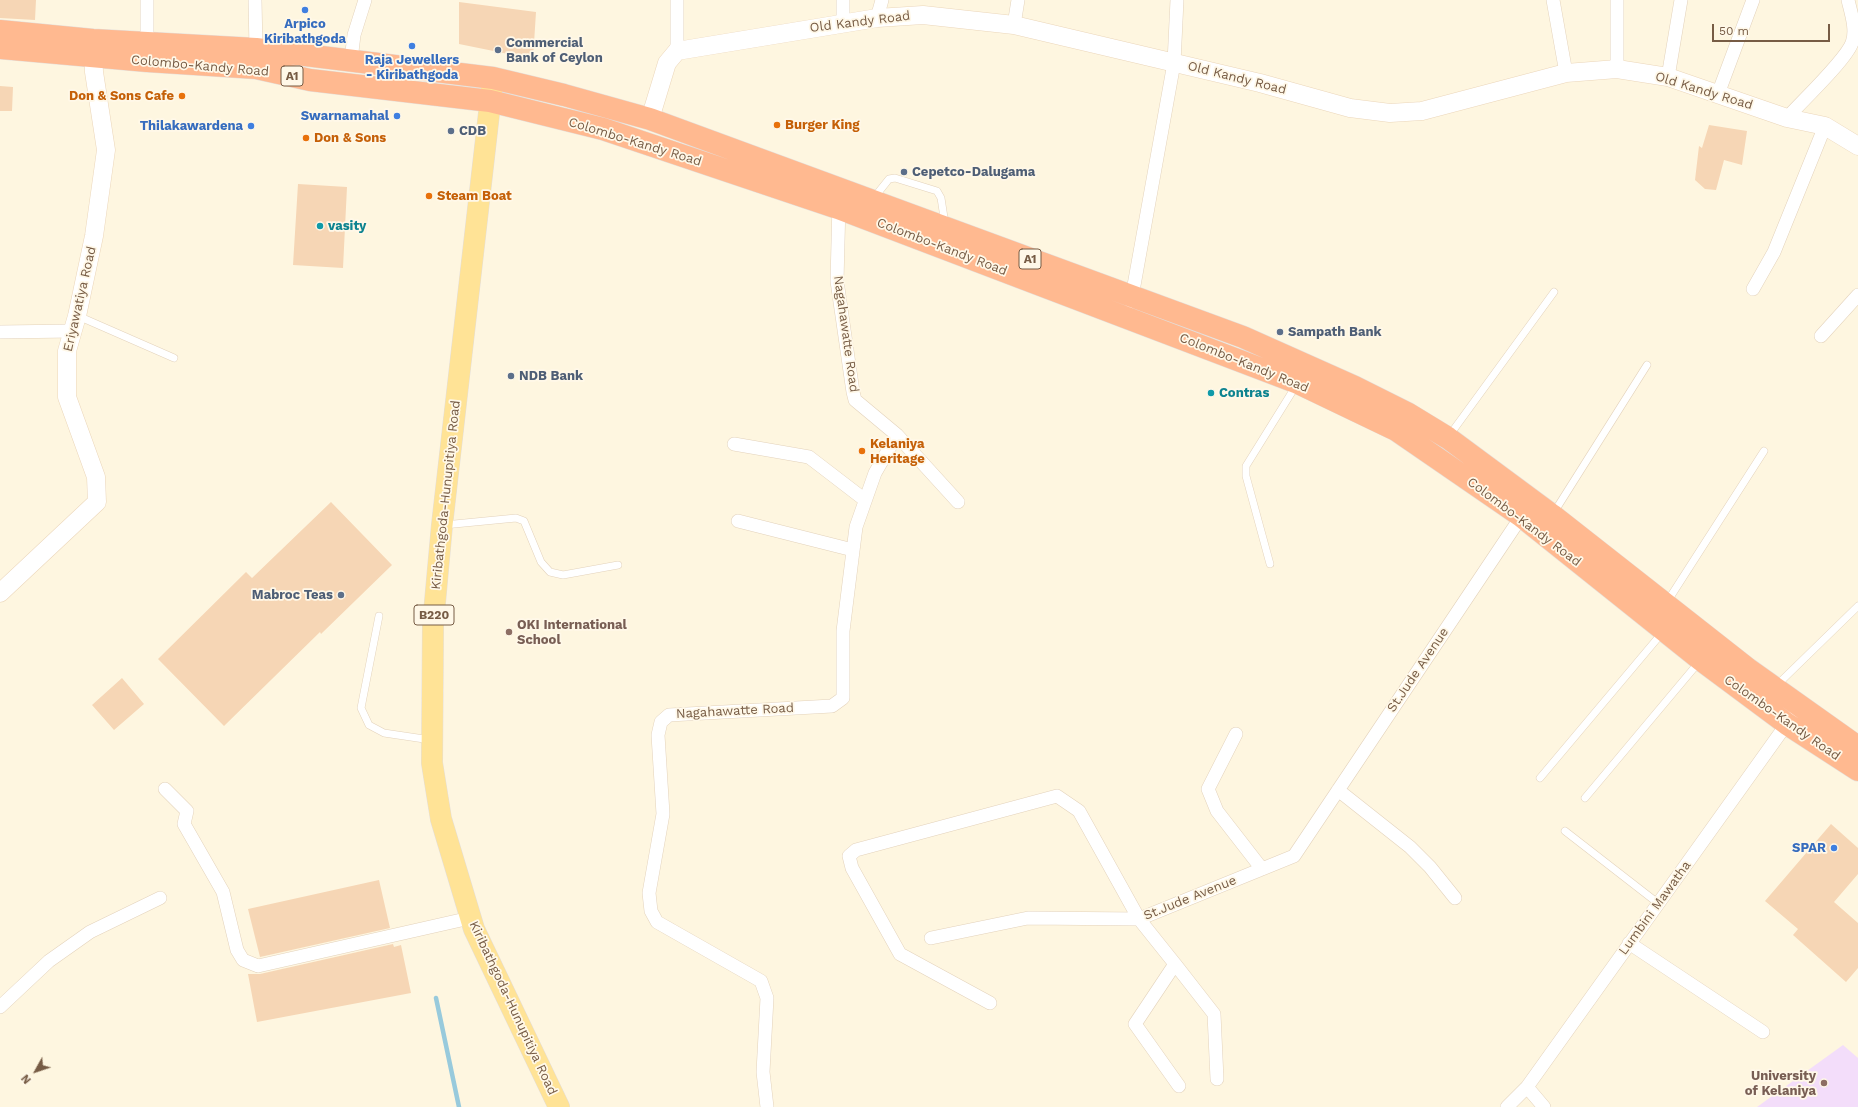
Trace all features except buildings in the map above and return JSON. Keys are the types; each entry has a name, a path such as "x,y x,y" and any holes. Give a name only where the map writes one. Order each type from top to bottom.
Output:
{"highway":[{"name":"Colombo-Kandy Road","path":"0,31 93,48 256,68 310,80 490,101 603,129 839,199 872,201 1243,337 1407,413 1448,438 1664,630 1701,660 1787,724 1858,770"},
{"name":"Colombo-Kandy Road","path":"0,48 93,48 147,43 256,49 493,78 564,95 650,119 839,199 1128,317 1298,383 1396,430 1527,508 1552,515 1665,606 1800,707 1858,747"}],"main road":[{"name":"Kiribathgoda-Hunupitiya Road","path":"493,78 442,525 433,624 432,763 441,819 474,929 559,1107"}],"street":[{"path":"147,0 147,43"},
{"path":"255,0 256,49"},
{"path":"351,60 354,35 364,0"},
{"path":"650,119 667,63 677,51 677,0"},
{"path":"843,0 843,24"},
{"path":"877,18 882,0"},
{"path":"1014,25 1018,0"},
{"path":"1128,317 1174,63 1178,0"},
{"path":"1553,0 1566,73"},
{"path":"1617,0 1617,69"},
{"path":"1668,77 1681,0"},
{"path":"1718,94 1753,0"},
{"path":"1787,118 1841,59 1852,42 1853,24 1848,0"},
{"name":"Old Kandy Road","path":"677,51 877,18 924,7 1014,25 1260,83 1350,108 1390,113 1422,111 1566,73 1617,69 1668,77 1787,118 1825,126 1858,146"},
{"name":"Eriyawatiya Road","path":"0,593 97,502 96,477 67,397 67,351 75,324 94,236 106,150 94,72 93,48"},
{"path":"1754,289 1774,252 1825,126"},
{"name":"Nagahawatte Road","path":"839,199 837,281 855,400 897,435 958,502"},
{"path":"1821,336 1858,295"},
{"path":"0,332 75,324"},
{"name":"Nagahawatte Road","path":"767,1107 763,1072 767,998 761,982 657,922 651,911 649,893 663,814 658,736 661,722 669,715 832,706 843,698 843,631 856,527 874,473 897,435"},
{"path":"734,444 809,457 865,500"},
{"name":"St.Jude Avenue","path":"990,1003 900,954 852,868 850,856 856,850 1057,796 1079,811 1139,919 1294,856 1527,508"},
{"path":"738,521 853,550"},
{"name":"Lumbini Mawatha","path":"1507,1107 1527,1087 1800,707"},
{"path":"1236,734 1208,789 1217,811 1262,869"},
{"path":"165,790 187,811 184,824 223,892 237,950 243,960 258,966 470,918"},
{"path":"1338,790 1410,847 1430,867 1455,898"},
{"path":"0,1007 49,961 90,932 160,898"},
{"path":"931,938 1028,918 1139,919 1214,1014 1217,1079"},
{"path":"1629,943 1762,1032"},
{"path":"1175,964 1135,1024 1179,1086"},
{"path":"1527,1087 1544,1107"}],"lane":[{"path":"872,201 889,179 895,178 937,191 941,198 945,228"},
{"path":"1448,438 1554,292"},
{"path":"75,324 174,358"},
{"path":"1552,515 1647,365"},
{"path":"1270,564 1246,476 1246,466 1298,383"},
{"path":"1665,606 1764,451"},
{"path":"442,525 516,518 524,521 541,562 550,572 563,575 618,565"},
{"path":"1774,688 1858,606"},
{"path":"379,616 361,708 369,725 384,733 432,740"},
{"path":"1540,778 1664,630"},
{"path":"1585,798 1701,660"},
{"path":"1565,831 1659,904"}],"shaded area":[{"name":"University of Kelaniya","path":"1843,1045 1858,1058 1858,1107 1757,1107"}],"waterway":[{"path":"436,998 459,1107"}],"place":[{"name":"Arpico Kiribathgoda","path":"305,10"},
{"name":"Raja Jewellers - Kiribathgoda","path":"412,46"},
{"name":"Commercial Bank of Ceylon","path":"498,50"},
{"name":"Don & Sons Cafe","path":"182,96"},
{"name":"Swarnamahal","path":"397,116"},
{"name":"Burger King","path":"777,125"},
{"name":"Thilakawardena","path":"251,126"},
{"name":"CDB","path":"451,131"},
{"name":"Don & Sons","path":"306,138"},
{"name":"Cepetco-Dalugama","path":"904,172"},
{"name":"Steam Boat","path":"429,196"},
{"name":"vasity","path":"320,226"},
{"name":"Sampath Bank","path":"1280,332"},
{"name":"NDB Bank","path":"511,376"},
{"name":"Contras","path":"1211,393"},
{"name":"Kelaniya Heritage","path":"862,451"},
{"name":"Mabroc Teas","path":"341,595"},
{"name":"OKI International School","path":"509,632"},
{"name":"SPAR","path":"1834,848"},
{"name":"University of Kelaniya","path":"1824,1083"}]}
